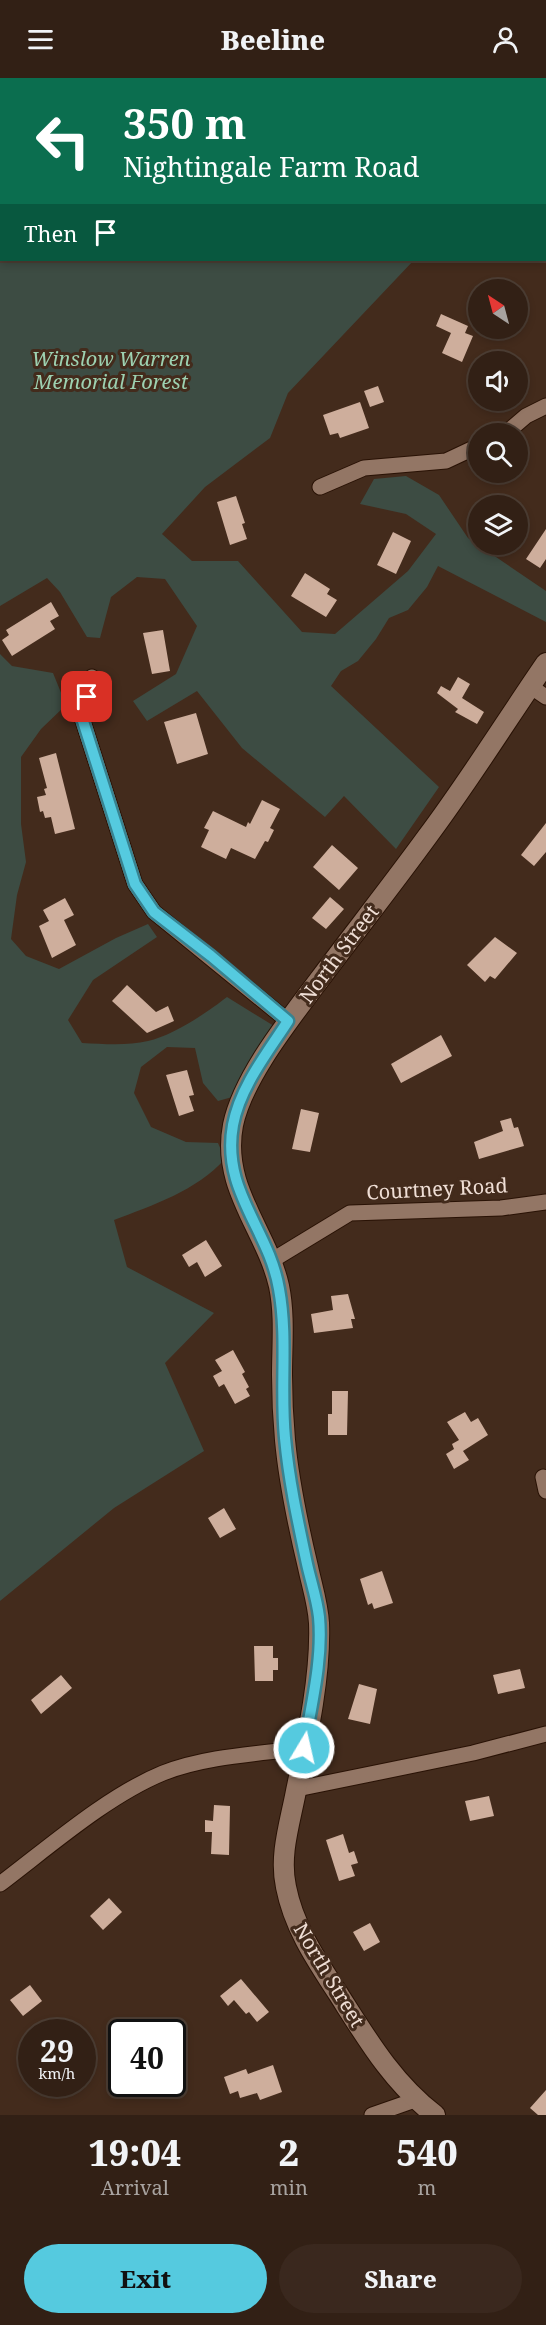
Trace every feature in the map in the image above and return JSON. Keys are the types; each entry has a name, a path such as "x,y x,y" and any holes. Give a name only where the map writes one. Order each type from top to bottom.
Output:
{"street":[{"path":"518,423 546,406"},
{"path":"320,487 364,468 446,461 468,451"},
{"name":"North Street","path":"435,2115 415,2100 390,2071 312,1953 294,1917 283,1867 286,1838 297,1789 317,1669 319,1617 291,1483 284,1417 283,1322 279,1287 271,1261 236,1183 231,1163 233,1124 244,1094 288,1021 538,692 546,663"},
{"path":"92,677 82,718 135,884 154,912 211,956 288,1021"},
{"name":"Courtney Road","path":"271,1261 350,1213 501,1208 546,1202"},
{"path":"297,1789 473,1753 546,1734"},
{"path":"0,1884 106,1806 164,1773 206,1762 304,1748"},
{"path":"372,2115 415,2100"}],"green space":[{"name":"Winslow Warren Memorial Forest","path":"0,261 413,261 288,393 270,438 205,487 162,534 192,561 238,561 302,632 335,634 408,571 436,534 406,514 360,504 374,479 406,476 439,495 468,538 468,555 493,555 546,591 546,622 438,566 427,587 408,610 389,618 358,661 341,671 331,686 439,787 396,849 344,796 325,817 242,748 197,691 147,721 133,701 176,674 197,626 165,579 137,577 111,597 100,638 87,637 60,592 47,578 0,606"},
{"path":"0,654 12,666 53,673 66,705 41,729 21,757 21,824 26,862 17,895 11,939 26,956 59,969 116,938 148,924 157,937 93,980 68,1020 82,1043 140,1043 158,1038 189,1023 227,997 274,1026 236,1096 218,1101 203,1083 195,1048 167,1047 141,1067 134,1093 151,1127 186,1142 218,1143 225,1159 201,1180 173,1196 114,1220 127,1267 214,1313 165,1363 204,1451 114,1508 0,1601"}],"building":[{"path":"441,314 468,326 465,333 468,334 468,339 472,339 462,362 442,353 451,333 436,326"},
{"path":"378,386 384,402 370,407 364,391"},
{"path":"360,402 369,428 340,438 338,433 330,435 323,415"},
{"path":"236,496 245,523 242,524 247,539 230,545 217,502"},
{"path":"546,529 546,559 540,568 526,559"},
{"path":"393,532 411,541 396,574 377,565"},
{"path":"305,573 330,589 327,594 337,600 326,617 291,596"},
{"path":"51,602 59,616 50,621 55,629 12,656 2,640 9,635 6,630"},
{"path":"163,630 170,671 152,674 143,633"},
{"path":"458,677 470,684 462,698 484,712 477,724 455,712 458,709 437,693 441,686 450,691"},
{"path":"196,713 208,754 177,764 164,722"},
{"path":"56,753 75,829 55,834 51,817 45,818 43,811 40,812 37,797 46,795 44,789 47,788 39,758"},
{"path":"262,800 280,809 270,828 274,830 268,842 265,841 255,859 231,848 226,859 201,847 209,830 204,828 213,811 246,827 248,822 250,824"},
{"path":"546,823 546,852 534,866 521,855"},
{"path":"332,845 358,868 339,890 313,867"},
{"path":"330,897 344,909 326,929 312,918"},
{"path":"65,898 74,915 64,920 76,945 52,958 39,926 49,921 43,910"},
{"path":"495,937 517,953 495,979 490,976 485,982 467,965"},
{"path":"127,985 156,1012 168,1006 174,1021 147,1033 112,1001"},
{"path":"441,1035 452,1056 401,1083 391,1064"},
{"path":"187,1070 194,1095 189,1096 194,1111 179,1116 166,1075"},
{"path":"301,1109 319,1113 310,1152 292,1149"},
{"path":"511,1118 514,1128 518,1127 524,1146 479,1159 474,1142 503,1131 500,1121"},
{"path":"206,1240 222,1266 205,1277 197,1262 189,1267 182,1255"},
{"path":"348,1294 355,1319 351,1319 353,1328 314,1333 311,1314 333,1310 331,1296"},
{"path":"233,1350 245,1372 242,1374 249,1387 246,1389 250,1396 235,1404 224,1384 219,1387 213,1376 222,1371 215,1360"},
{"path":"332,1391 348,1391 347,1435 328,1435 328,1414 332,1414"},
{"path":"465,1412 471,1422 478,1418 488,1435 463,1451 469,1460 454,1469 446,1454 454,1449 452,1444 459,1440 447,1422"},
{"path":"224,1508 236,1529 220,1538 208,1518"},
{"path":"382,1571 393,1603 374,1609 372,1603 368,1605 360,1579"},
{"path":"254,1646 273,1646 273,1658 278,1658 278,1670 273,1670 273,1681 255,1681"},
{"path":"520,1669 525,1688 498,1694 493,1675"},
{"path":"61,1675 72,1688 41,1714 31,1700"},
{"path":"359,1684 377,1689 370,1724 348,1719"},
{"path":"489,1796 494,1816 470,1821 465,1801"},
{"path":"214,1805 230,1806 229,1855 211,1854 212,1832 205,1832 205,1820 213,1821"},
{"path":"343,1834 349,1853 354,1851 358,1863 351,1865 355,1876 339,1881 326,1840"},
{"path":"109,1898 122,1912 103,1930 90,1916"},
{"path":"370,1923 380,1942 364,1951 353,1932"},
{"path":"241,1979 269,2012 257,2022 249,2012 246,2014 234,2000 228,2006 220,1996"},
{"path":"30,1985 42,2001 23,2016 10,2000"},
{"path":"273,2065 282,2092 260,2100 257,2093 240,2098 238,2091 230,2094 224,2077 246,2069 248,2074"},
{"path":"546,2090 546,2115 538,2115 530,2108"}],"route":[{"path":"87,697 82,718 135,884 154,912 211,956 288,1021 244,1094 233,1124 231,1163 236,1183 271,1261 279,1287 283,1322 282,1377 285,1437 291,1483 319,1617 317,1669 304,1748"}]}
